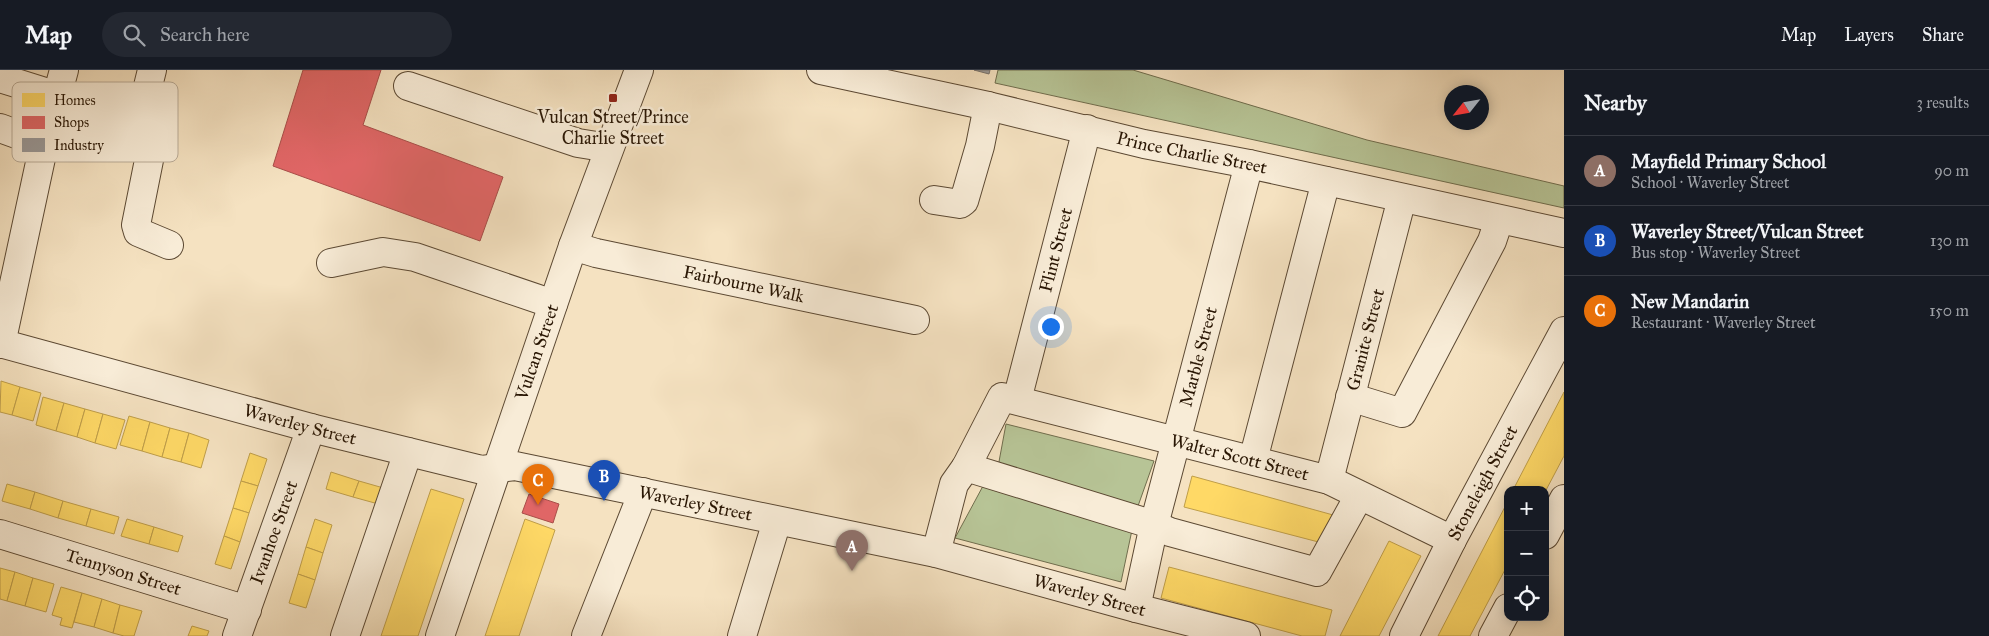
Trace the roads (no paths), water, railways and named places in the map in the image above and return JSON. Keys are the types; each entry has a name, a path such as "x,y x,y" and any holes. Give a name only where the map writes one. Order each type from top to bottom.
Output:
{"street":[{"name":"Vulcan Street","path":"440,636 573,246 639,70"},
{"name":"Prince Charlie Street","path":"821,70 988,106 1144,144 1249,164 1564,233"},
{"path":"0,78 18,82"},
{"path":"408,86 578,143 609,148"},
{"path":"934,200 960,204 964,201 980,146 988,106"},
{"path":"0,128 12,132"},
{"name":"Flint Street","path":"1017,400 1087,130"},
{"path":"1,344 40,162"},
{"path":"146,162 136,225 138,232 142,235 169,245"},
{"name":"Marble Street","path":"1136,608 1154,525 1249,164"},
{"path":"1253,460 1326,181"},
{"name":"Granite Street","path":"1329,480 1402,198"},
{"path":"1350,397 1402,414 1492,241 1499,220"},
{"name":"Fairbourne Walk","path":"573,246 606,255 915,320"},
{"path":"331,263 383,252 415,257 554,304"},
{"name":"Stoneleigh Street","path":"1404,636 1452,540 1564,332"},
{"name":"Waverley Street","path":"1,344 311,428 482,470 515,466 936,553 1246,636"},
{"path":"936,553 954,484 966,467 1002,397 1017,400"},
{"name":"Walter Scott Street","path":"1017,400 1329,480 1452,540"},
{"name":"Ivanhoe Street","path":"238,636 311,428"},
{"path":"345,636 408,452"},
{"path":"966,467 1154,525 1170,532 1317,572 1359,496"},
{"path":"586,636 643,492"},
{"path":"1547,531 1564,499"},
{"path":"742,636 777,521"},
{"name":"Tennyson Street","path":"0,534 247,610"},
{"path":"1493,636 1504,615"}],"place":[{"name":"Vulcan Street/Prince Charlie Street","path":"613,98"},
{"name":"Waverley Street/Vulcan Street","path":"604,501"},
{"name":"New Mandarin","path":"538,505"},
{"name":"Mayfield Primary School","path":"852,571"}]}
